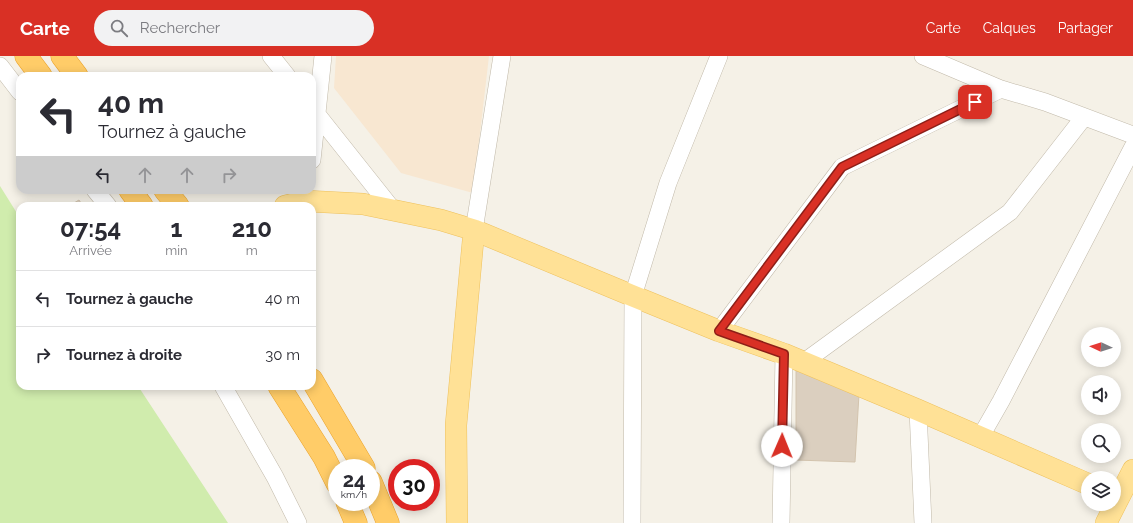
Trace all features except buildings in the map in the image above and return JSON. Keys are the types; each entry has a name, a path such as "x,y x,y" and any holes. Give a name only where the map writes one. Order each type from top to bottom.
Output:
{"highway":[{"path":"26,56 38,72"},
{"path":"62,56 74,72"},
{"path":"168,194 175,202"},
{"path":"316,387 359,459"},
{"path":"282,390 328,465"},
{"path":"380,504 388,523"},
{"path":"351,511 356,523"}],"main road":[{"path":"294,202 307,196 363,204 441,220 474,230 719,331 804,362 981,436 1081,481"},
{"path":"457,523 456,425 474,230"},
{"path":"1106,523 1122,500 1133,470"}],"street":[{"path":"271,56 283,72"},
{"path":"316,105 323,56"},
{"path":"474,230 502,56"},
{"path":"632,523 633,296 668,183 719,56"},
{"path":"923,56 1001,89 1045,102 1133,135"},
{"path":"0,66 16,87"},
{"path":"719,331 842,167 1001,89"},
{"path":"316,113 393,210"},
{"path":"804,362 1010,212 1084,117"},
{"path":"981,436 1001,401 1133,147"},
{"path":"98,194 105,202"},
{"path":"781,523 784,354"},
{"path":"225,390 275,477 298,523"},
{"path":"918,410 923,523"}],"shaded area":[{"path":"336,56 489,56 473,193 401,173 334,88"}],"green space":[{"path":"0,186 16,212 16,390 141,390 228,523 0,523"}],"route":[{"path":"782,446 784,354 719,331 842,167 975,102"}]}
